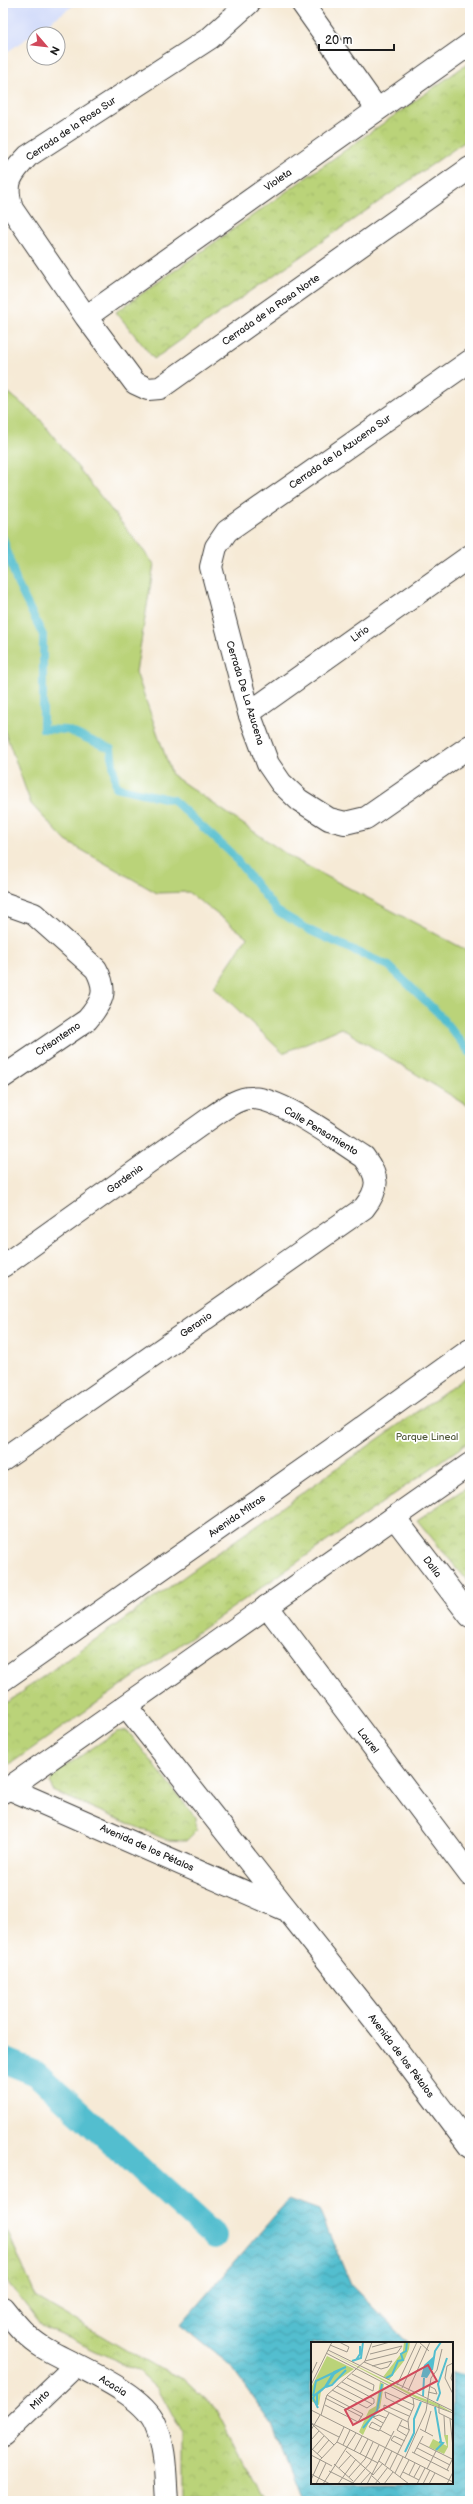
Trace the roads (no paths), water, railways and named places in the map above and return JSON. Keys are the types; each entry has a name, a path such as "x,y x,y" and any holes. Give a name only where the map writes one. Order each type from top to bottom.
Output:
{"street":[{"name":"Cerrada de la Rosa Sur","path":"86,317 12,209 7,194 8,183 16,169 28,156 210,38 249,3"},
{"path":"302,3 377,110"},
{"name":"Violeta","path":"86,317 470,44"},
{"name":"Cerrada de la Rosa Norte","path":"86,317 135,383 148,389 160,388 470,168"},
{"name":"Cerrada de la Azucena Sur","path":"216,547 227,531 470,361"},
{"name":"Cerrada De La Azucena","path":"216,547 211,567 249,713 268,764 281,783 305,804 330,819 345,823 366,818 470,746"},
{"name":"Lirio","path":"249,713 470,556"},
{"name":"Crisantemo","path":"3,902 34,914 96,969 102,981 103,993 97,1007 87,1020 3,1077"},
{"name":"Calle Pensamiento","path":"251,1098 288,1110 364,1157 373,1168 376,1180"},
{"name":"Gardenia","path":"3,1266 213,1116 231,1104 251,1098"},
{"name":"Geranio","path":"3,1460 364,1208 373,1196 376,1180"},
{"name":"Avenida Mitras","path":"3,1680 331,1450 470,1350"},
{"path":"5,1790 470,1464"},
{"name":"Dalia","path":"394,1517 470,1616"},
{"name":"Laurel","path":"267,1606 470,1875"},
{"name":"Avenida de los Pétalos","path":"126,1706 287,1910 470,2147"},
{"name":"Avenida de los Pétalos","path":"5,1790 287,1910"},
{"name":"Acacia","path":"3,2308 21,2330 43,2347 114,2386 147,2410 155,2423 162,2444 167,2501"},
{"name":"Mirto","path":"3,2435 76,2365"}],"water":[{"path":"289,2199 319,2210 351,2285 407,2342 311,2342 311,2484 453,2484 453,2372 470,2376 470,2501 302,2501 272,2424 230,2366 180,2325"}],"waterway":[{"path":"3,538 17,583 43,635 43,729 67,730 111,749 116,787 173,800 231,853 277,911 311,931 389,966 438,1013 470,1053"},
{"path":"3,2060 36,2073 214,2236"}],"park label":[{"name":"Parque Lineal","path":"427,1437"}]}
